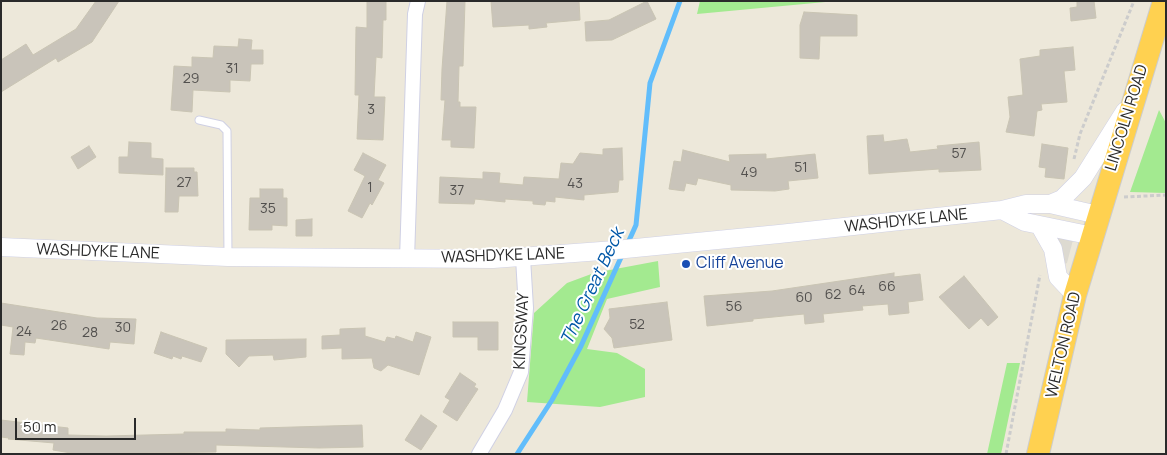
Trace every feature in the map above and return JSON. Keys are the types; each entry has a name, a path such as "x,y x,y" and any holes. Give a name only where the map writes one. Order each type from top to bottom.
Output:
{"highway":[{"name":"LINCOLN ROAD","path":"1098,216 1164,1"},
{"name":"WELTON ROAD","path":"1038,454 1075,295 1098,216"}],"street":[{"path":"407,259 415,14 418,1"},
{"path":"1050,204 1062,199 1083,178 1133,98"},
{"name":"WASHDYKE LANE","path":"1,247 228,257 523,258 660,246 1002,210 1026,204 1050,204 1098,216"},
{"path":"1002,210 1025,222 1040,226 1098,216"},
{"path":"1040,226 1053,249 1058,277 1075,295"},
{"name":"KINGSWAY","path":"479,454 506,410 521,372 526,308 523,258"}],"lane":[{"path":"199,120 221,125 227,131 228,257"}],"path":[{"path":"1080,134 1134,1"},
{"path":"1098,216 1166,195"},
{"path":"1006,454 1039,283"}],"green space":[{"path":"700,1 836,1 697,14"},
{"path":"1159,110 1166,123 1166,193 1130,192"},
{"path":"658,261 660,287 607,299 587,349 617,353 645,369 645,397 600,407 527,402 534,313 567,283 594,273"},
{"path":"1007,363 1020,363 1001,454 987,454"}],"shaded area":[{"path":"1055,237 1073,240 1067,263 1064,264"}],"building":[{"path":"96,1 119,1 92,42 58,62 56,58 1,92 1,60 26,44 33,55 76,29"},
{"path":"367,1 386,1 386,20 383,20 382,58 376,57 374,97 385,97 383,140 357,139 359,95 355,95 356,27 367,28"},
{"path":"447,1 465,1 463,66 459,66 458,102 460,102 460,107 476,107 474,148 451,147 451,140 442,140 445,100 441,100 442,69"},
{"path":"491,1 579,1 580,20 546,23 547,27 529,29 529,25 493,27"},
{"path":"647,1 656,19 612,40 586,41 585,22 609,20"},
{"path":"1077,1 1094,1 1096,18 1071,21 1070,8 1077,7"},
{"path":"804,12 857,15 857,36 820,36 819,59 800,58 800,25"},
{"path":"239,39 252,40 251,50 263,50 263,64 251,64 250,81 230,80 230,92 193,90 192,112 171,110 174,66 192,67 192,57 213,58 214,46 238,47"},
{"path":"1073,47 1075,70 1064,71 1067,102 1041,104 1042,110 1037,111 1034,136 1006,132 1010,117 1008,97 1023,95 1020,59 1040,56 1040,50"},
{"path":"883,135 884,142 907,139 910,152 938,149 937,146 979,142 981,170 939,172 939,169 869,174 867,136"},
{"path":"129,142 151,143 151,158 163,159 163,175 119,173 119,157 128,157"},
{"path":"1042,144 1068,148 1064,179 1045,177 1046,168 1039,167"},
{"path":"89,146 96,157 78,169 71,157"},
{"path":"622,148 623,180 619,180 618,192 584,195 584,200 555,197 555,202 546,201 545,205 533,204 533,201 505,199 505,202 475,199 474,204 439,203 440,177 483,179 483,172 500,173 499,183 523,185 524,177 559,179 561,163 573,164 580,153 603,155 603,149"},
{"path":"683,150 730,162 729,155 766,154 766,159 815,154 818,178 788,181 789,189 775,191 731,190 731,185 698,178 696,185 686,183 684,191 669,189 674,161 681,162"},
{"path":"363,153 386,165 378,180 384,183 372,205 370,203 362,218 348,211 365,176 354,170"},
{"path":"166,168 194,168 194,172 197,172 198,196 179,196 178,212 165,212"},
{"path":"260,189 283,189 283,198 287,198 287,226 272,225 272,230 249,230 250,198 260,198"},
{"path":"312,219 312,236 296,236 296,220"},
{"path":"894,273 894,277 920,274 923,300 908,302 909,313 889,315 888,304 862,306 863,310 823,314 824,322 805,324 804,314 707,326 704,296 772,291"},
{"path":"964,276 998,317 988,326 981,318 969,329 939,297"},
{"path":"667,302 672,340 614,348 612,338 604,329 610,318 609,309"},
{"path":"1,303 97,318 136,319 134,344 110,342 109,349 36,338 35,343 25,342 24,355 10,354 13,327 1,325"},
{"path":"453,322 498,322 498,350 478,350 478,337 453,337"},
{"path":"365,328 365,336 385,342 387,337 395,339 396,336 413,342 416,332 431,337 419,375 388,365 381,371 374,368 372,358 342,359 342,348 322,349 322,336 340,335 340,329"},
{"path":"161,332 207,348 201,362 182,356 181,359 173,356 172,359 154,353"},
{"path":"306,339 306,357 274,360 273,355 249,356 239,367 226,354 226,340"},
{"path":"460,373 476,384 474,387 478,389 457,421 443,412 450,400 445,397"},
{"path":"421,415 437,426 421,450 405,440"},
{"path":"1,420 68,428 68,435 106,436 226,432 226,429 260,430 260,428 362,425 363,447 319,448 216,445 216,452 77,454 53,450 54,443 1,437"}],"waterway":[{"name":"The Great Beck","path":"627,245 636,225 650,83 680,1"},
{"name":"The Great Beck","path":"517,454 552,400 581,346 623,253"}],"place":[{"name":"Cliff Avenue","path":"686,264"}]}
